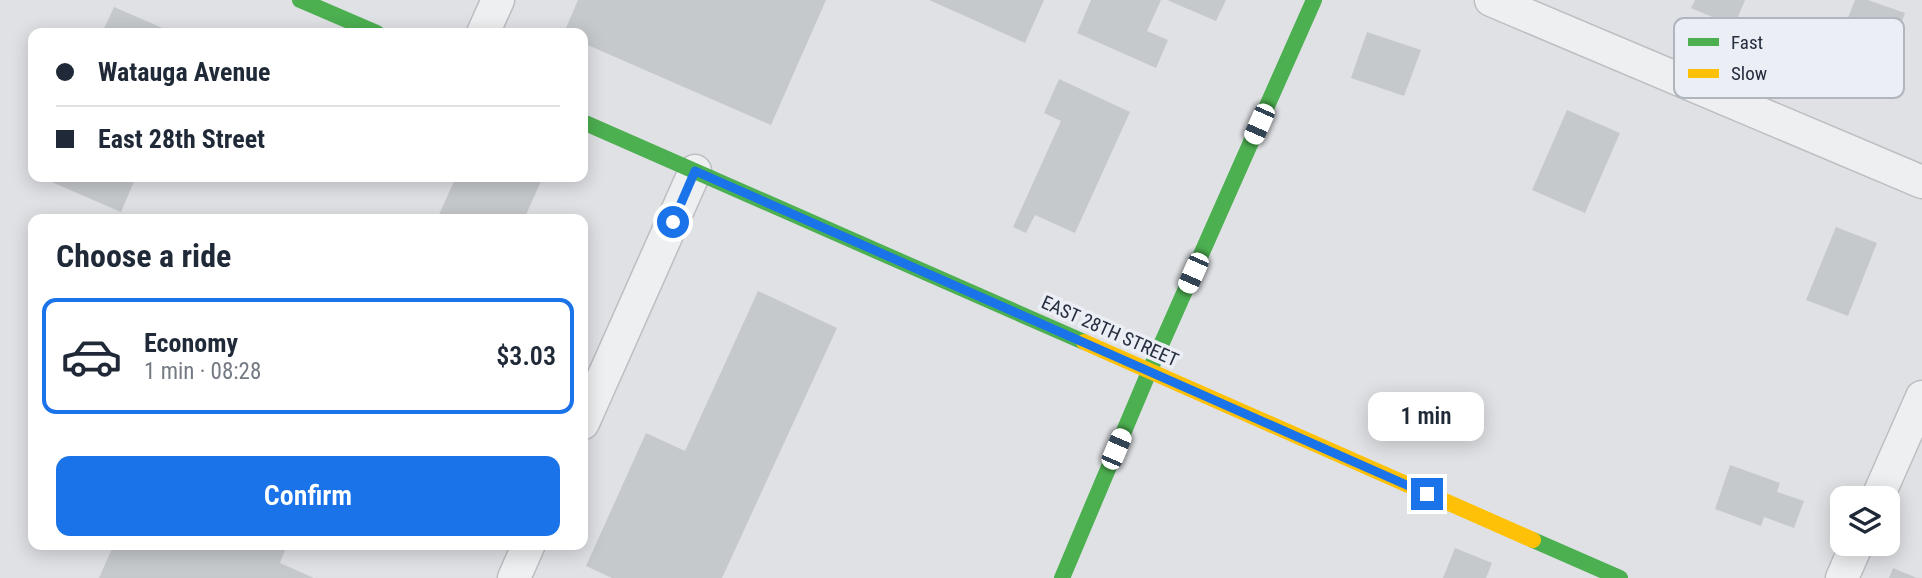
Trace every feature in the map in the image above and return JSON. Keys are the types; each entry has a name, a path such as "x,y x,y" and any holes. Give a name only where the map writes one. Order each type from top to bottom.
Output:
{"street":[{"path":"300,0 365,28"},
{"path":"485,28 498,0"},
{"path":"1062,578 1149,372 1314,0"},
{"path":"1491,0 1674,77"},
{"path":"1723,98 1922,182"},
{"name":"EAST 28TH STREET","path":"588,124 1149,372 1574,569 1620,578"},
{"path":"588,412 695,171"},
{"path":"1883,486 1922,397"},
{"path":"514,578 526,550"},
{"path":"1842,578 1852,556"}],"building":[{"path":"578,0 826,0 771,125 588,45 588,28 566,28"},
{"path":"929,0 1044,0 1025,43"},
{"path":"1091,0 1161,0 1147,31 1168,40 1156,68 1077,33"},
{"path":"1167,0 1226,0 1216,21"},
{"path":"1695,0 1745,0 1737,18 1715,18 1691,8"},
{"path":"1855,0 1868,0 1905,13 1903,18 1848,18"},
{"path":"114,7 162,28 104,28"},
{"path":"1367,32 1421,50 1404,96 1351,78"},
{"path":"1059,79 1130,112 1075,233 1035,215 1026,233 1013,227 1061,121 1044,113"},
{"path":"1567,110 1620,133 1585,213 1532,190"},
{"path":"52,182 134,182 121,212"},
{"path":"454,182 541,182 526,214 439,214"},
{"path":"1836,227 1877,243 1848,316 1806,300"},
{"path":"758,291 837,328 722,578 612,578 586,566 646,433 685,451"},
{"path":"1730,465 1780,483 1777,492 1804,501 1794,528 1764,517 1761,526 1715,509"},
{"path":"1455,548 1492,563 1486,578 1443,578"},
{"path":"111,550 285,550 280,563 314,578 99,578"},
{"path":"1893,568 1917,578 1889,578"}],"traffic: fast":[{"path":"300,0 365,28"},
{"path":"1062,578 1149,372 1314,0"},
{"path":"588,124 1084,342"},
{"path":"1533,540 1620,578"}],"traffic: slow":[{"path":"1084,342 1533,540"}],"route":[{"path":"673,222 695,171 1427,494"}]}
